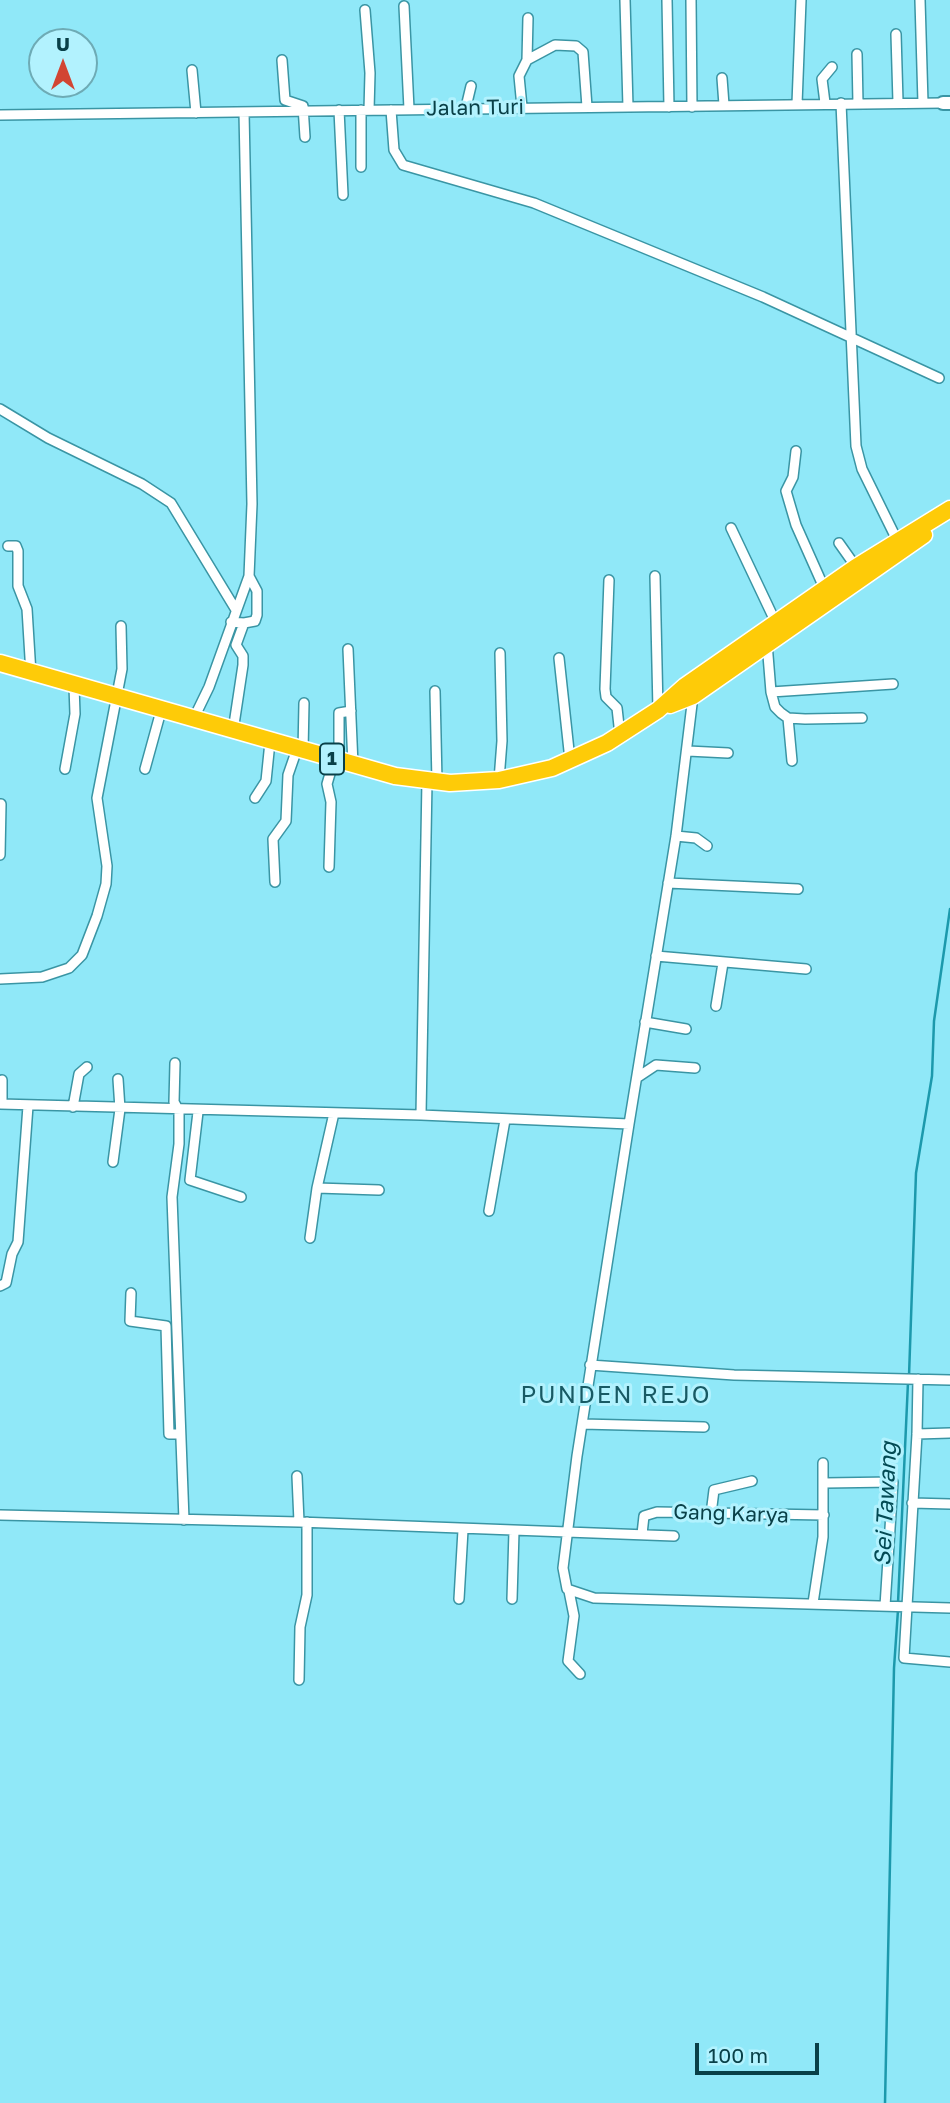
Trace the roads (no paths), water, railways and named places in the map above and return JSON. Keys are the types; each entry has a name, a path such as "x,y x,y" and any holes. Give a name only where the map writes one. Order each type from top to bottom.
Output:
{"highway":[{"name":"1","path":"0,663 342,762 432,782 499,780 570,760 620,735 658,710 685,686 856,567 897,540 946,517"},
{"name":"1","path":"658,710 693,696 946,517"}],"street":[{"path":"625,0 628,107"},
{"path":"667,0 669,107"},
{"path":"691,0 692,107"},
{"path":"797,104 801,0"},
{"path":"920,0 923,103"},
{"path":"404,6 409,108"},
{"path":"361,167 370,73 365,10"},
{"path":"522,107 519,76 527,60 528,18"},
{"path":"896,33 898,102"},
{"path":"527,60 555,45 576,46 583,52 587,107"},
{"path":"857,54 858,104"},
{"path":"282,60 285,100 300,104 304,112 305,137"},
{"path":"825,103 822,79 832,67"},
{"path":"192,70 196,113"},
{"path":"722,78 724,105"},
{"path":"466,107 471,86"},
{"path":"841,103 858,457 897,540"},
{"name":"Jalan Turi","path":"0,115 947,103"},
{"path":"339,110 343,195"},
{"path":"391,110 394,150 403,165 534,203 763,297 939,378"},
{"path":"233,731 243,665 243,656 236,645 236,610 249,576 252,504 244,112"},
{"path":"0,409 48,438 142,484 171,503 236,610"},
{"path":"796,452 793,477 786,491 800,535 825,590"},
{"path":"731,528 776,623"},
{"path":"839,543 856,567"},
{"path":"8,546 16,547 18,551 18,586 27,609 31,674"},
{"path":"237,622 252,623 256,618 257,591 249,576"},
{"path":"655,576 658,710"},
{"path":"609,580 605,689 606,697 617,708 620,735"},
{"path":"193,720 237,622"},
{"path":"0,979 42,977 69,968 82,955 106,884 107,866 97,798 123,655 121,626"},
{"path":"767,643 771,692 775,707 788,718 862,718"},
{"path":"329,867 331,802 327,784 342,762 351,711 348,649"},
{"path":"499,780 502,741 500,653"},
{"path":"559,658 570,760"},
{"path":"771,692 892,684"},
{"path":"65,769 75,714 74,686"},
{"path":"421,1115 435,691"},
{"path":"580,1674 568,1661 574,1616 564,1568 567,1533 590,1364 676,836 693,696"},
{"path":"275,882 273,839 286,821 288,775 300,750 304,703"},
{"path":"145,769 161,711"},
{"path":"342,762 339,713 351,711"},
{"path":"788,718 792,761"},
{"path":"255,798 266,781 270,742"},
{"path":"688,751 728,753"},
{"path":"0,855 1,804"},
{"path":"676,836 696,838 707,846"},
{"path":"668,883 798,888"},
{"path":"656,956 806,969"},
{"path":"716,1006 723,963"},
{"path":"645,1022 686,1028"},
{"path":"175,1063 174,1101 179,1111 172,1197 184,1520"},
{"path":"638,1077 656,1065 695,1068"},
{"path":"73,1107 79,1074 87,1067"},
{"path":"113,1162 120,1109 118,1079"},
{"path":"2,1080 1,1104 28,1106 198,1112 421,1115 629,1124"},
{"path":"0,1286 6,1283 18,1242 28,1106"},
{"path":"198,1112 190,1180 241,1197"},
{"path":"310,1238 317,1188 334,1113"},
{"path":"489,1211 505,1120"},
{"path":"317,1188 379,1190"},
{"path":"131,1293 130,1321 166,1326 169,1434 180,1434"},
{"path":"590,1364 734,1375 950,1380"},
{"path":"915,1379 917,1434 905,1660 950,1662"},
{"path":"582,1424 704,1427"},
{"path":"917,1434 950,1433"},
{"path":"813,1603 824,1515 823,1463"},
{"path":"297,1476 303,1522 306,1608 301,1619 299,1680"},
{"path":"711,1514 714,1490 752,1481"},
{"path":"825,1483 894,1482 886,1606"},
{"path":"912,1503 950,1504"},
{"name":"Gang Karya","path":"642,1534 644,1516 648,1513 824,1515"},
{"path":"0,1515 303,1522 674,1536"},
{"path":"459,1599 463,1530"},
{"path":"512,1599 514,1531"},
{"path":"569,1591 594,1598 950,1608"}],"waterway":[{"name":"Sei Tawang","path":"909,1376 916,1173 932,1076 934,1021 950,909"},
{"name":"Sei Tawang","path":"898,1603 908,1382"},
{"name":"Sei Tawang","path":"885,2103 894,1668 898,1610"}],"district":[{"name":"PUNDEN REJO","path":"616,1395"}]}
